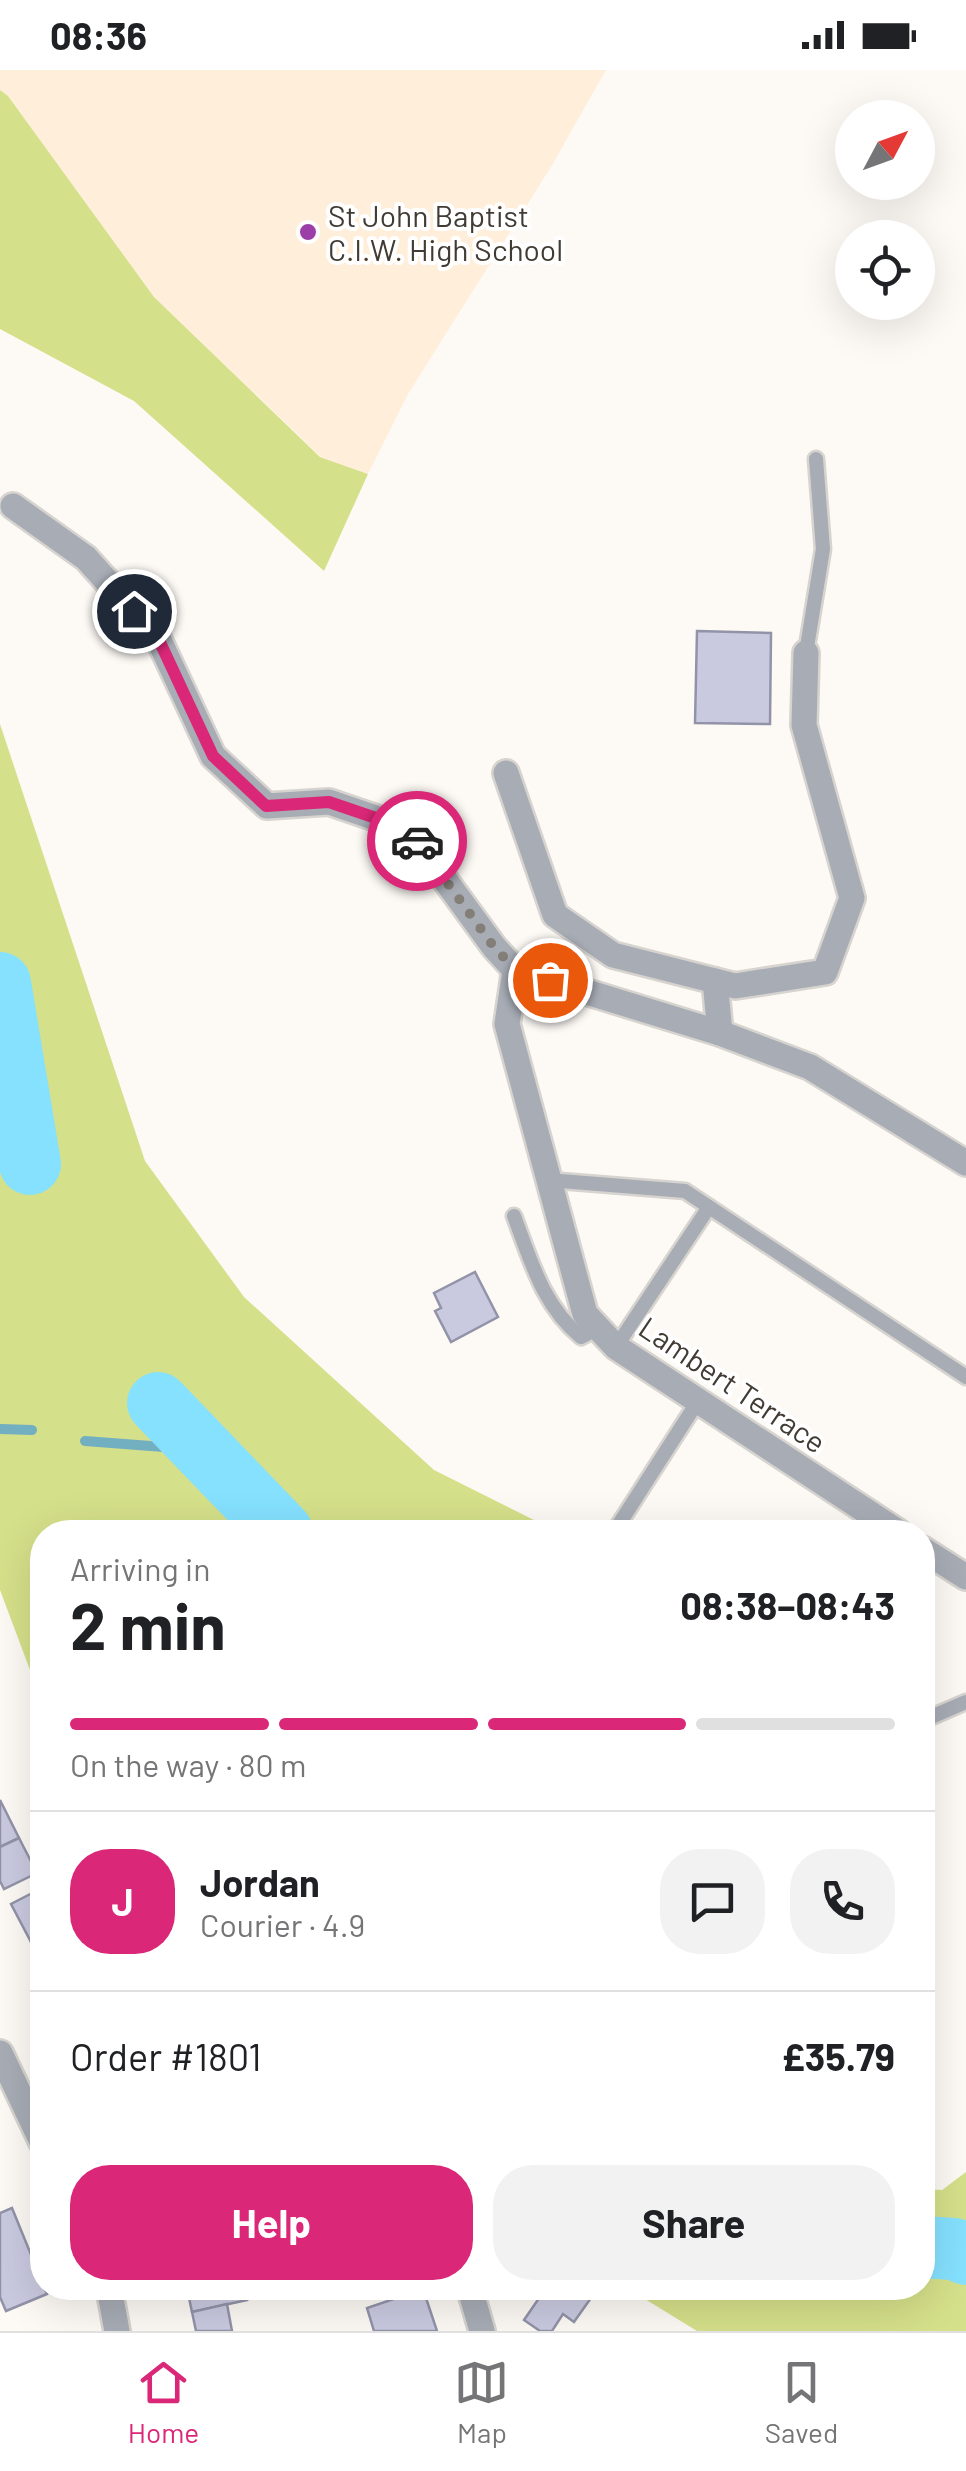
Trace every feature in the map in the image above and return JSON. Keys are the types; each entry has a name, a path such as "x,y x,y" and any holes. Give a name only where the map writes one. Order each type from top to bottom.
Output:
{"street":[{"path":"6,502 86,558 158,638 213,756 266,806 329,802 408,829 494,947 516,970 720,1033 810,1066 966,1163"},
{"path":"506,773 555,915 613,955 735,986 826,972 852,898 804,725 806,653"},
{"name":"Lambert Terrace","path":"516,970 506,1024 584,1314 616,1347 880,1520"},
{"path":"716,981 720,1033"},
{"path":"935,1557 966,1577"},
{"path":"0,2053 30,2117"},
{"path":"111,2300 117,2331"},
{"path":"473,2300 482,2331"}],"lane":[{"path":"806,653 823,549 816,459"},
{"path":"548,1180 684,1191 966,1377"},
{"path":"616,1347 709,1208"},
{"path":"514,1216 540,1284 559,1320 581,1337 598,1328"},
{"path":"622,1520 698,1401"},
{"path":"935,1715 966,1702"}],"shaded area":[{"name":"St John Baptist C.I.W. High School","path":"0,70 606,70 551,167 408,394 368,474 321,457 154,297 0,90"}],"green space":[{"path":"0,90 154,297 320,457 368,474 324,571 134,401 0,329"},
{"path":"0,724 145,1161 244,1297 434,1470 534,1520 30,1520 30,1670 0,1590"},
{"path":"966,2172 966,2331 697,2331 647,2300 935,2300 935,2190 942,2190"}],"building":[{"path":"697,631 771,633 770,724 695,723"},
{"path":"475,1272 498,1317 451,1342 435,1311 441,1308 434,1293"},
{"path":"0,1800 19,1838 0,1847"},
{"path":"19,1838 30,1859 30,1876 4,1889 0,1881 0,1847"},
{"path":"30,1894 30,1940 11,1904"},
{"path":"12,2208 30,2252 33,2300 6,2311 0,2297 0,2213"},
{"path":"190,2300 247,2300 192,2312"},
{"path":"391,2300 427,2300 437,2331 374,2331 367,2308"},
{"path":"538,2300 590,2300 574,2322 563,2314 552,2331 540,2331 524,2320"},
{"path":"227,2304 232,2331 196,2331 192,2312"}],"waterway":[{"path":"0,983 30,1164"},
{"path":"158,1403 270,1520"},
{"path":"0,1429 32,1430"},
{"path":"85,1441 203,1450"},
{"path":"935,2248 966,2254"}],"way so far":[{"path":"417,841 494,947 516,970 550,980"}],"place":[{"name":"St John Baptist C.I.W. High School","path":"308,232"}],"route":[{"path":"134,611 158,638 213,756 266,806 329,802 408,829 417,841"}]}
